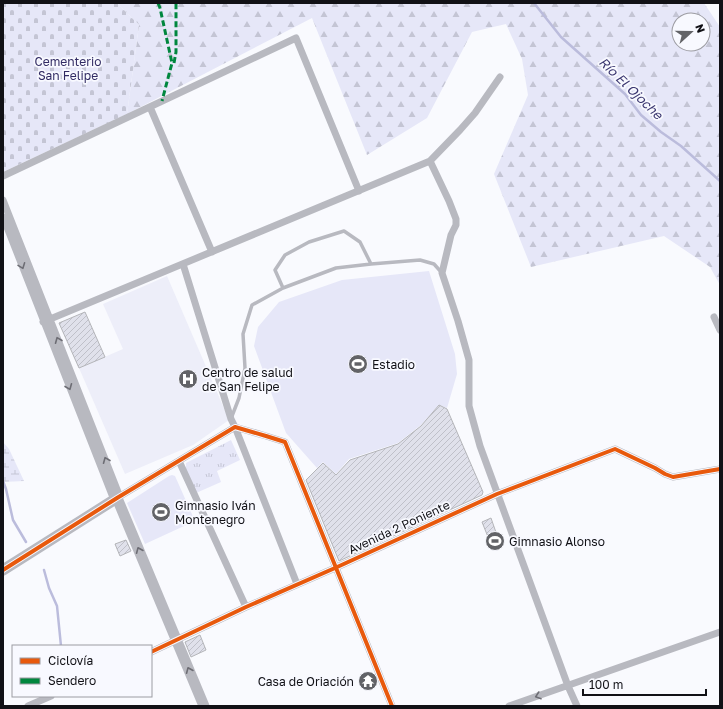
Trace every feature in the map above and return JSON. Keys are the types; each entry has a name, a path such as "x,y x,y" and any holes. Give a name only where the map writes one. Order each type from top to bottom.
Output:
{"street":[{"path":"3,176 296,38 358,191"},
{"path":"47,320 430,162 475,113 500,77"},
{"path":"150,106 212,252"},
{"path":"430,162 456,219 456,225 451,235 442,273 469,360 469,406 480,446 497,494 568,686 577,706"},
{"path":"3,200 47,320 117,498 204,706"},
{"path":"3,217 47,320"},
{"path":"183,264 231,419 297,584"},
{"path":"714,317 720,330"},
{"path":"3,570 117,498 235,427 285,442 392,706"},
{"name":"Avenida 2 Poniente","path":"152,652 246,607 497,494 615,449 673,477 720,468"},
{"path":"179,461 246,607"},
{"path":"509,706 720,632"},
{"path":"28,706 49,697"}],"lane":[{"path":"283,288 275,270 285,255 309,242 344,232 360,242 371,264"},
{"path":"231,419 239,398 245,368 243,334 252,305 283,288 336,268 420,260 434,264 442,273"}],"shaded area":[{"path":"167,276 229,420 193,445 125,474 79,368 123,349 103,304"}],"green space":[{"name":"Cementerio San Felipe","path":"3,3 117,3 139,25 127,114 3,172"},
{"path":"117,3 704,3 710,12 671,12 671,52 711,52 711,14 720,27 720,285 710,267 664,236 531,267 494,174 528,95 522,59 506,24 472,32 427,118 367,155 312,18 127,114 139,25"},
{"name":"Estadio","path":"429,271 455,354 457,374 447,408 439,405 421,425 398,443 349,459 336,474 323,462 317,468 286,433 254,346 258,327 279,302 342,280"},
{"path":"231,440 240,460 217,471 221,482 196,493 186,472 186,463"},
{"path":"3,442 9,449 24,481 3,482"},
{"name":"Gimnasio Iván Montenegro","path":"172,475 175,476 195,521 145,544 127,503"}],"building":[{"path":"85,312 105,357 79,368 59,323"},
{"path":"439,405 447,409 483,492 482,495 339,561 306,480 323,463 336,475 350,460 398,444 421,426"},
{"path":"491,518 500,544 492,547 482,522"},
{"path":"126,540 131,551 120,556 115,544"},
{"path":"200,635 206,650 191,657 185,642"}],"waterway":[{"name":"Río El Ojoche","path":"534,3 561,37 625,94 641,115 681,146 720,181"},
{"path":"3,481 13,520 26,542"},
{"path":"44,570 49,588 57,606 61,645"}],"marked path":[{"path":"158,3 172,63 162,101"},
{"path":"174,63 176,52 176,3"}],"cycle path":[{"path":"3,570 117,498 235,427 285,442 392,706"},
{"path":"152,652 246,607 497,494 615,449 673,477 720,469"}],"place":[{"name":"Estadio","path":"358,364"},
{"name":"Centro de salud de San Felipe","path":"188,379"},
{"name":"Gimnasio Iván Montenegro","path":"161,512"},
{"name":"Gimnasio Alonso","path":"495,541"},
{"name":"Casa de Oriación","path":"368,681"}]}
